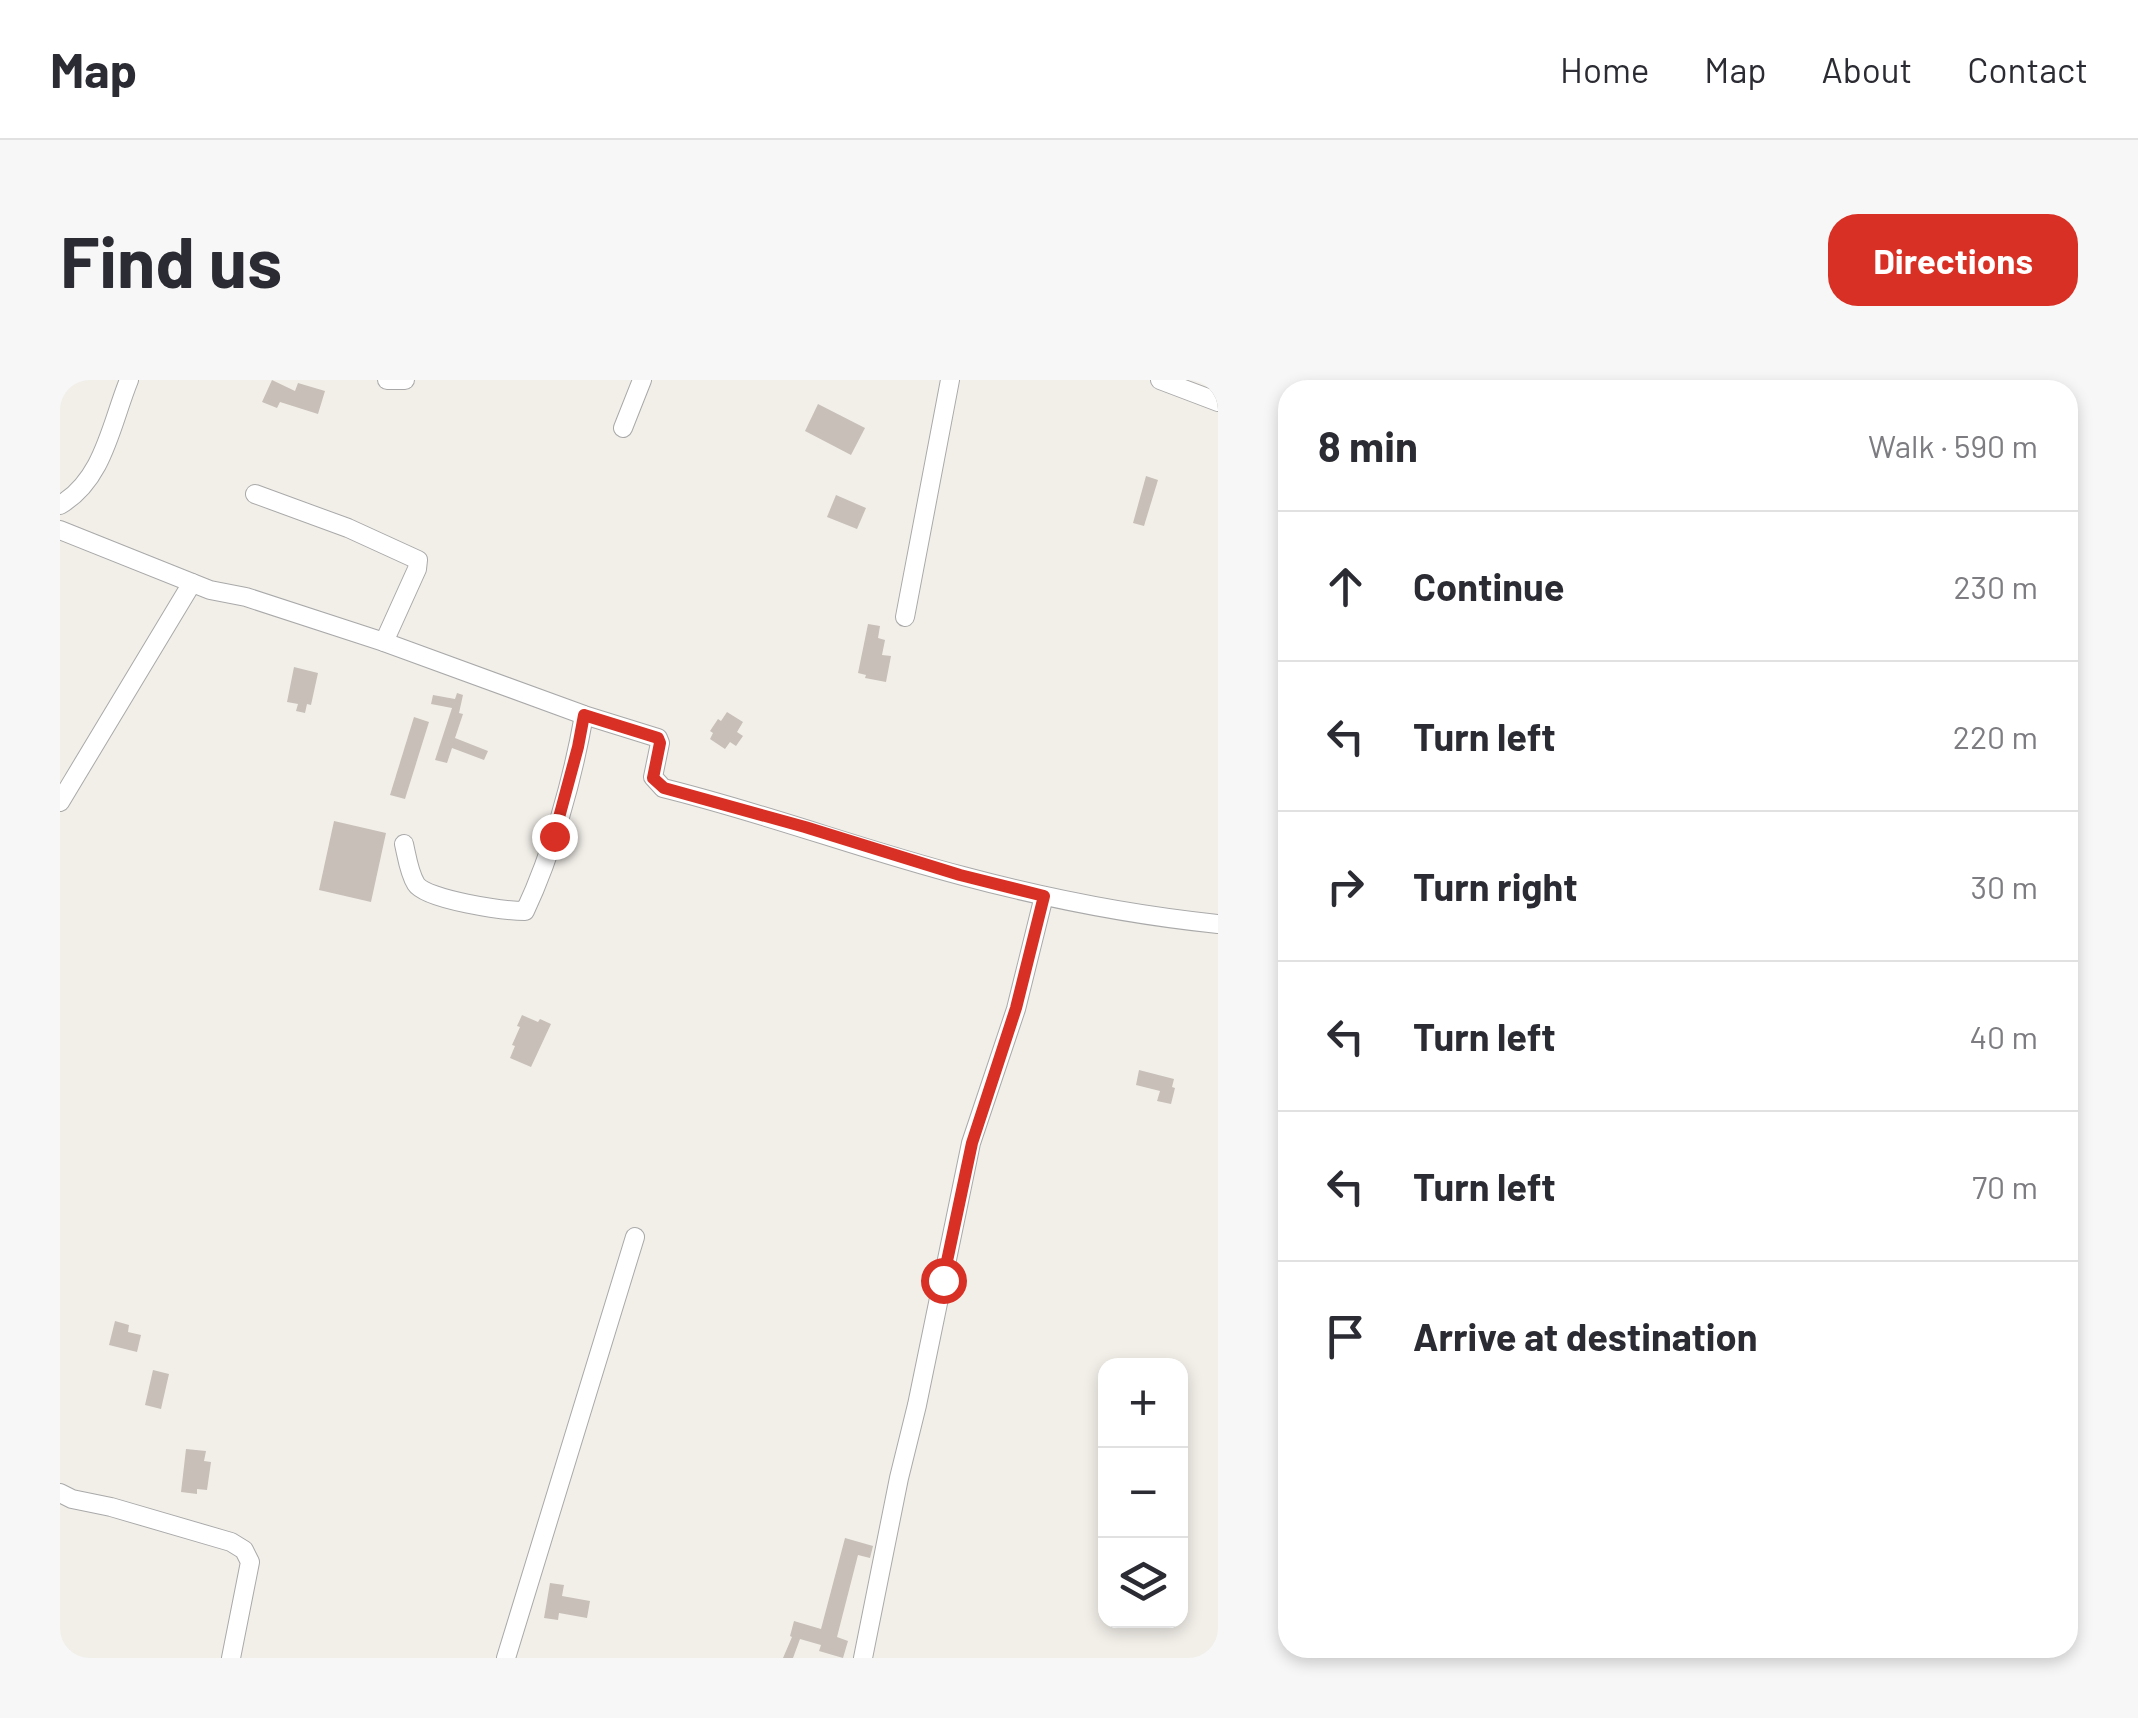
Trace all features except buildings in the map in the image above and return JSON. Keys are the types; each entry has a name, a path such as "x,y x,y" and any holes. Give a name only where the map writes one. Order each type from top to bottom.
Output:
{"street":[{"path":"60,505 75,496 96,468 129,380"},
{"path":"387,380 405,380"},
{"path":"623,428 642,380"},
{"path":"905,617 950,380"},
{"path":"1160,380 1218,402"},
{"path":"255,494 348,528 418,560 418,569 384,642"},
{"path":"60,530 210,590 246,597 384,642 658,738 653,778 664,788 1044,896 1094,908 1218,924"},
{"path":"60,802 192,583"},
{"path":"404,844 416,887 428,895 525,911 554,836 584,715"},
{"path":"864,1658 972,1143 1016,1008 1044,896"},
{"path":"506,1658 635,1238"},
{"path":"60,1494 231,1542 244,1550 250,1562 231,1658"}],"route":[{"path":"554,836 584,715 658,738 653,778 664,788 1044,896 1016,1008 972,1143 943,1280"}]}
